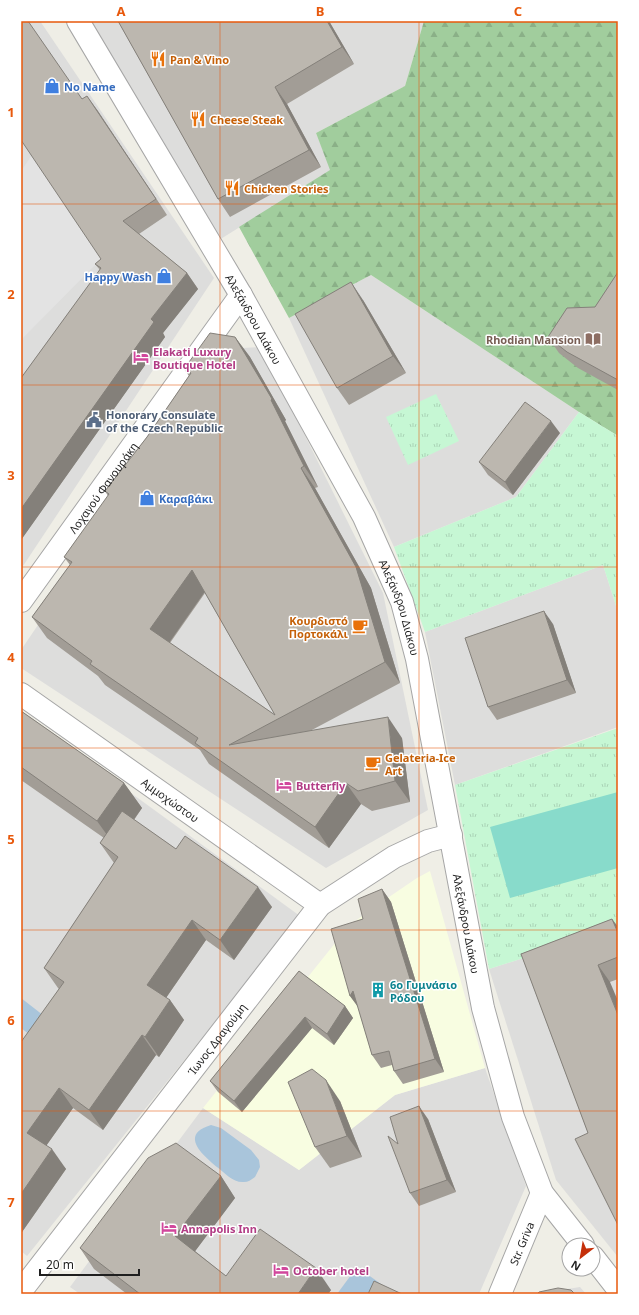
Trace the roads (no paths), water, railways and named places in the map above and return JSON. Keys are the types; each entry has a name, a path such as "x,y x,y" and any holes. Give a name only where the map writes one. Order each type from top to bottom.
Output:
{"street":[{"name":"Αλεξάνδρου Διάκου","path":"78,21 241,295 364,517 402,602 418,659 482,1008 513,1117 542,1193 577,1237"},
{"name":"Λοχαγού Φανουράκη","path":"21,601 241,295"},
{"name":"Αμμοχώστου","path":"21,694 320,905"},
{"name":"Ίωνος Δραγούμη","path":"21,1291 320,905 394,857 428,841 451,835"},
{"name":"Str. Griva","path":"500,1294 542,1193"},
{"path":"601,1267 618,1289"}],"place":[{"name":"Pan & Vino","path":"158,59"},
{"name":"No Name","path":"52,86"},
{"name":"Cheese Steak","path":"198,119"},
{"name":"Chicken Stories","path":"232,188"},
{"name":"Happy Wash","path":"164,276"},
{"name":"Rhodian Mansion","path":"593,339"},
{"name":"Elakati Luxury Boutique Hotel","path":"141,357"},
{"name":"Honorary Consulate of the Czech Republic","path":"94,420"},
{"name":"Καραβάκι","path":"147,498"},
{"name":"Κουρδιστό Πορτοκάλι","path":"360,626"},
{"name":"Gelateria-Ice Art","path":"373,763"},
{"name":"Butterfly","path":"284,785"},
{"name":"6ο Γυμνάσιο Ρόδου","path":"378,990"},
{"name":"Annapolis Inn","path":"169,1228"},
{"name":"October hotel","path":"281,1270"}]}
